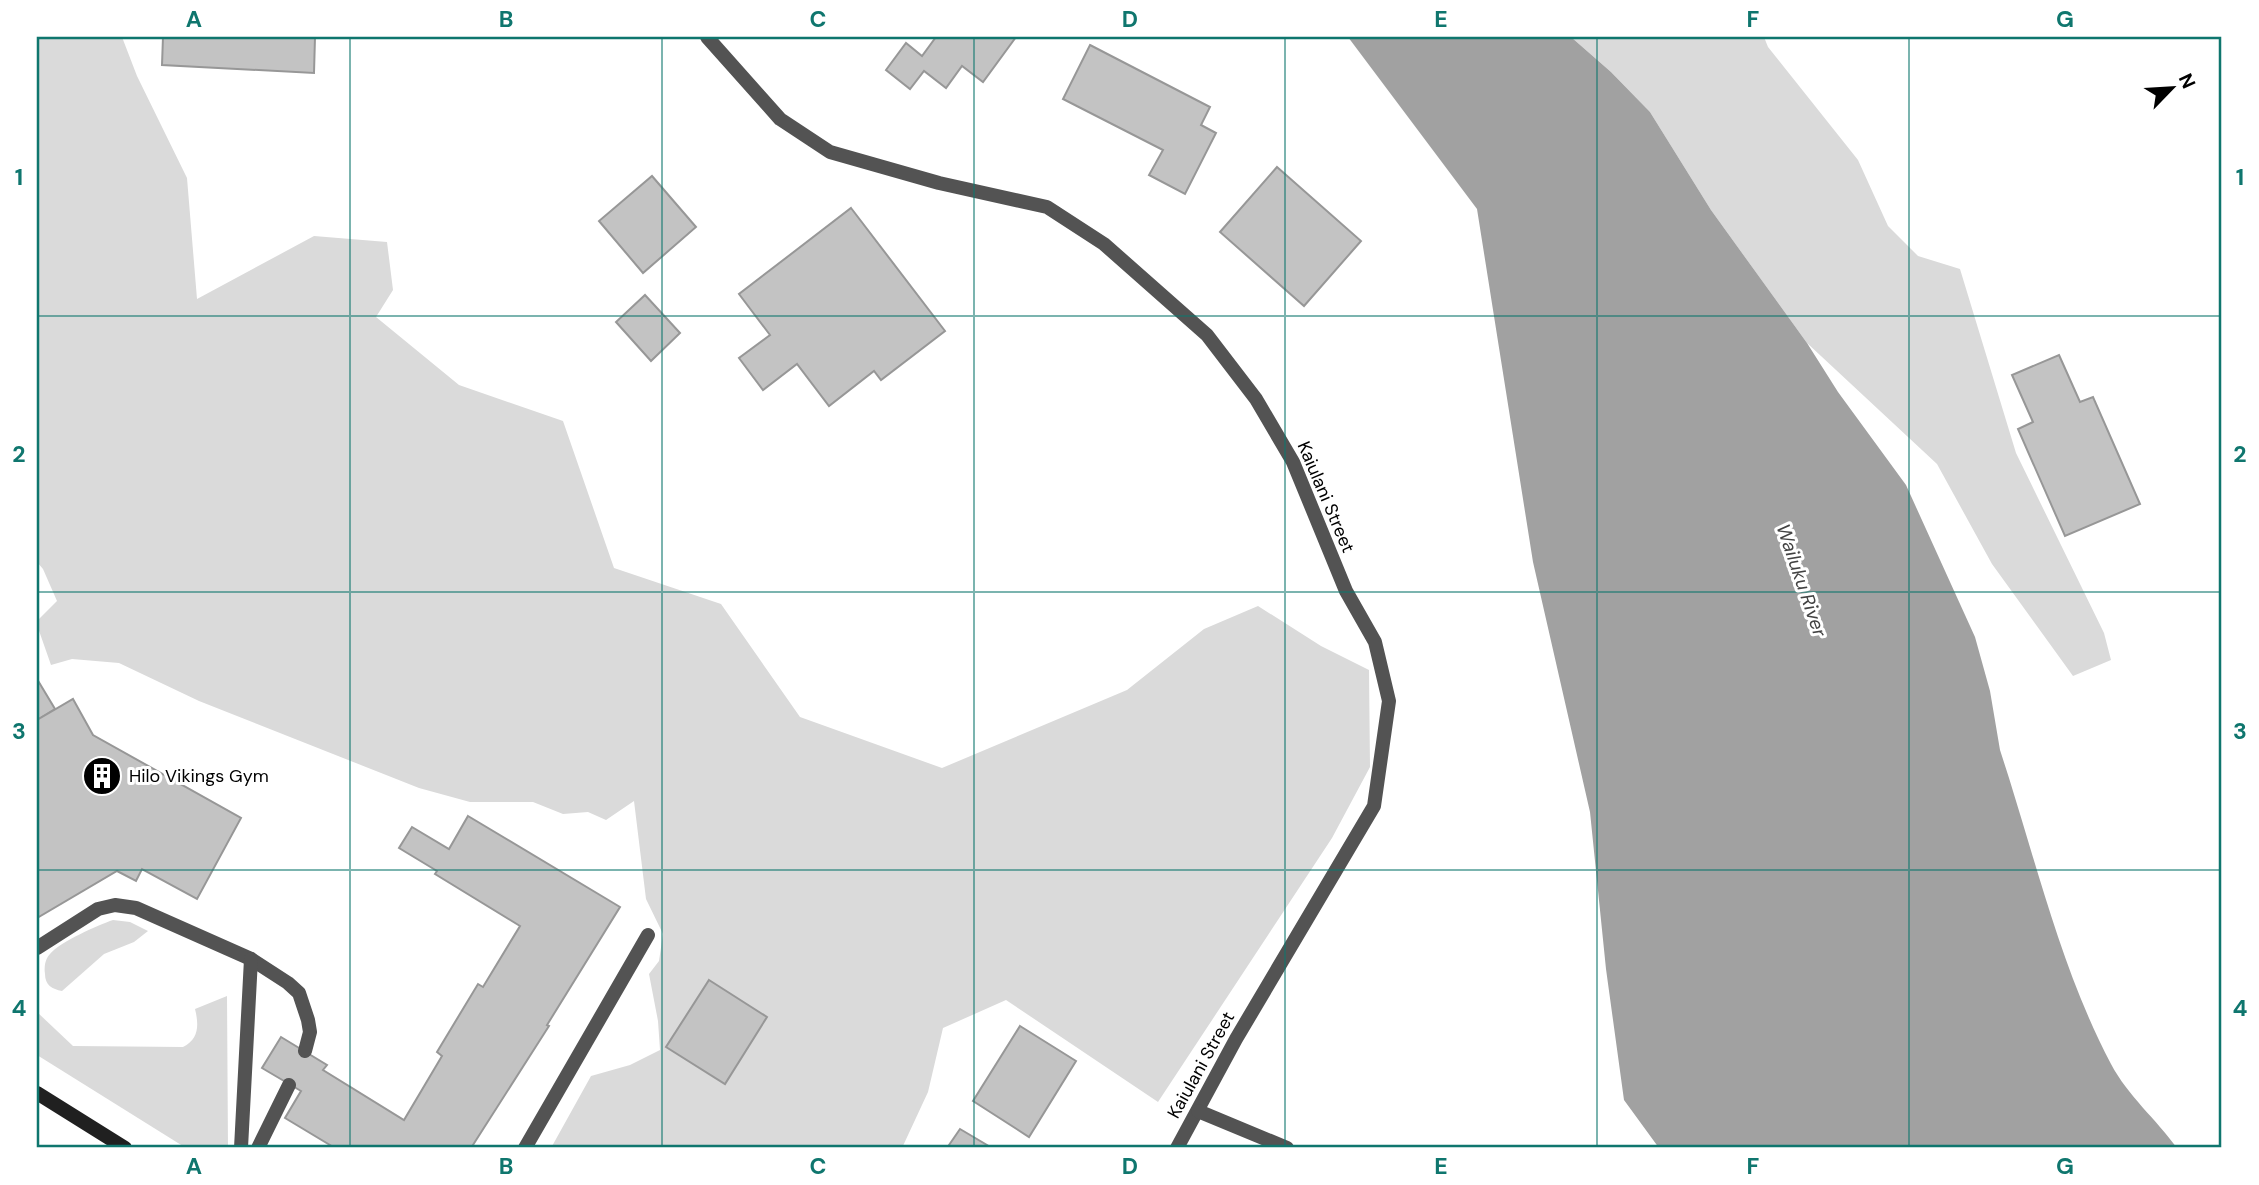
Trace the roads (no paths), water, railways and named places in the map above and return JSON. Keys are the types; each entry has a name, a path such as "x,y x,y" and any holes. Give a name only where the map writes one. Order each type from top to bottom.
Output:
{"main road":[{"path":"37,1093 125,1148"}],"street":[{"name":"Kaiulani Street","path":"706,37 780,119 830,152 939,183 1047,207 1104,244 1207,335 1256,399 1293,462 1346,591 1374,642 1390,701 1374,806 1236,1039 1177,1148"},
{"path":"37,947 98,909 115,905 136,908 251,960 288,983 299,993 310,1032 305,1051"},
{"path":"525,1148 648,935"},
{"path":"241,1148 251,960"},
{"path":"258,1148 289,1084"},
{"path":"1198,1111 1287,1148"}],"water":[{"name":"Wailuku River","path":"1348,37 1571,37 1611,72 1650,112 1711,210 1906,485 1975,637 1990,691 2000,750 2079,995 2118,1076 2177,1148 1659,1148 1624,1100 1606,969 1590,812 1533,562 1477,209"}],"place":[{"name":"Hilo Vikings Gym","path":"102,776"}]}
